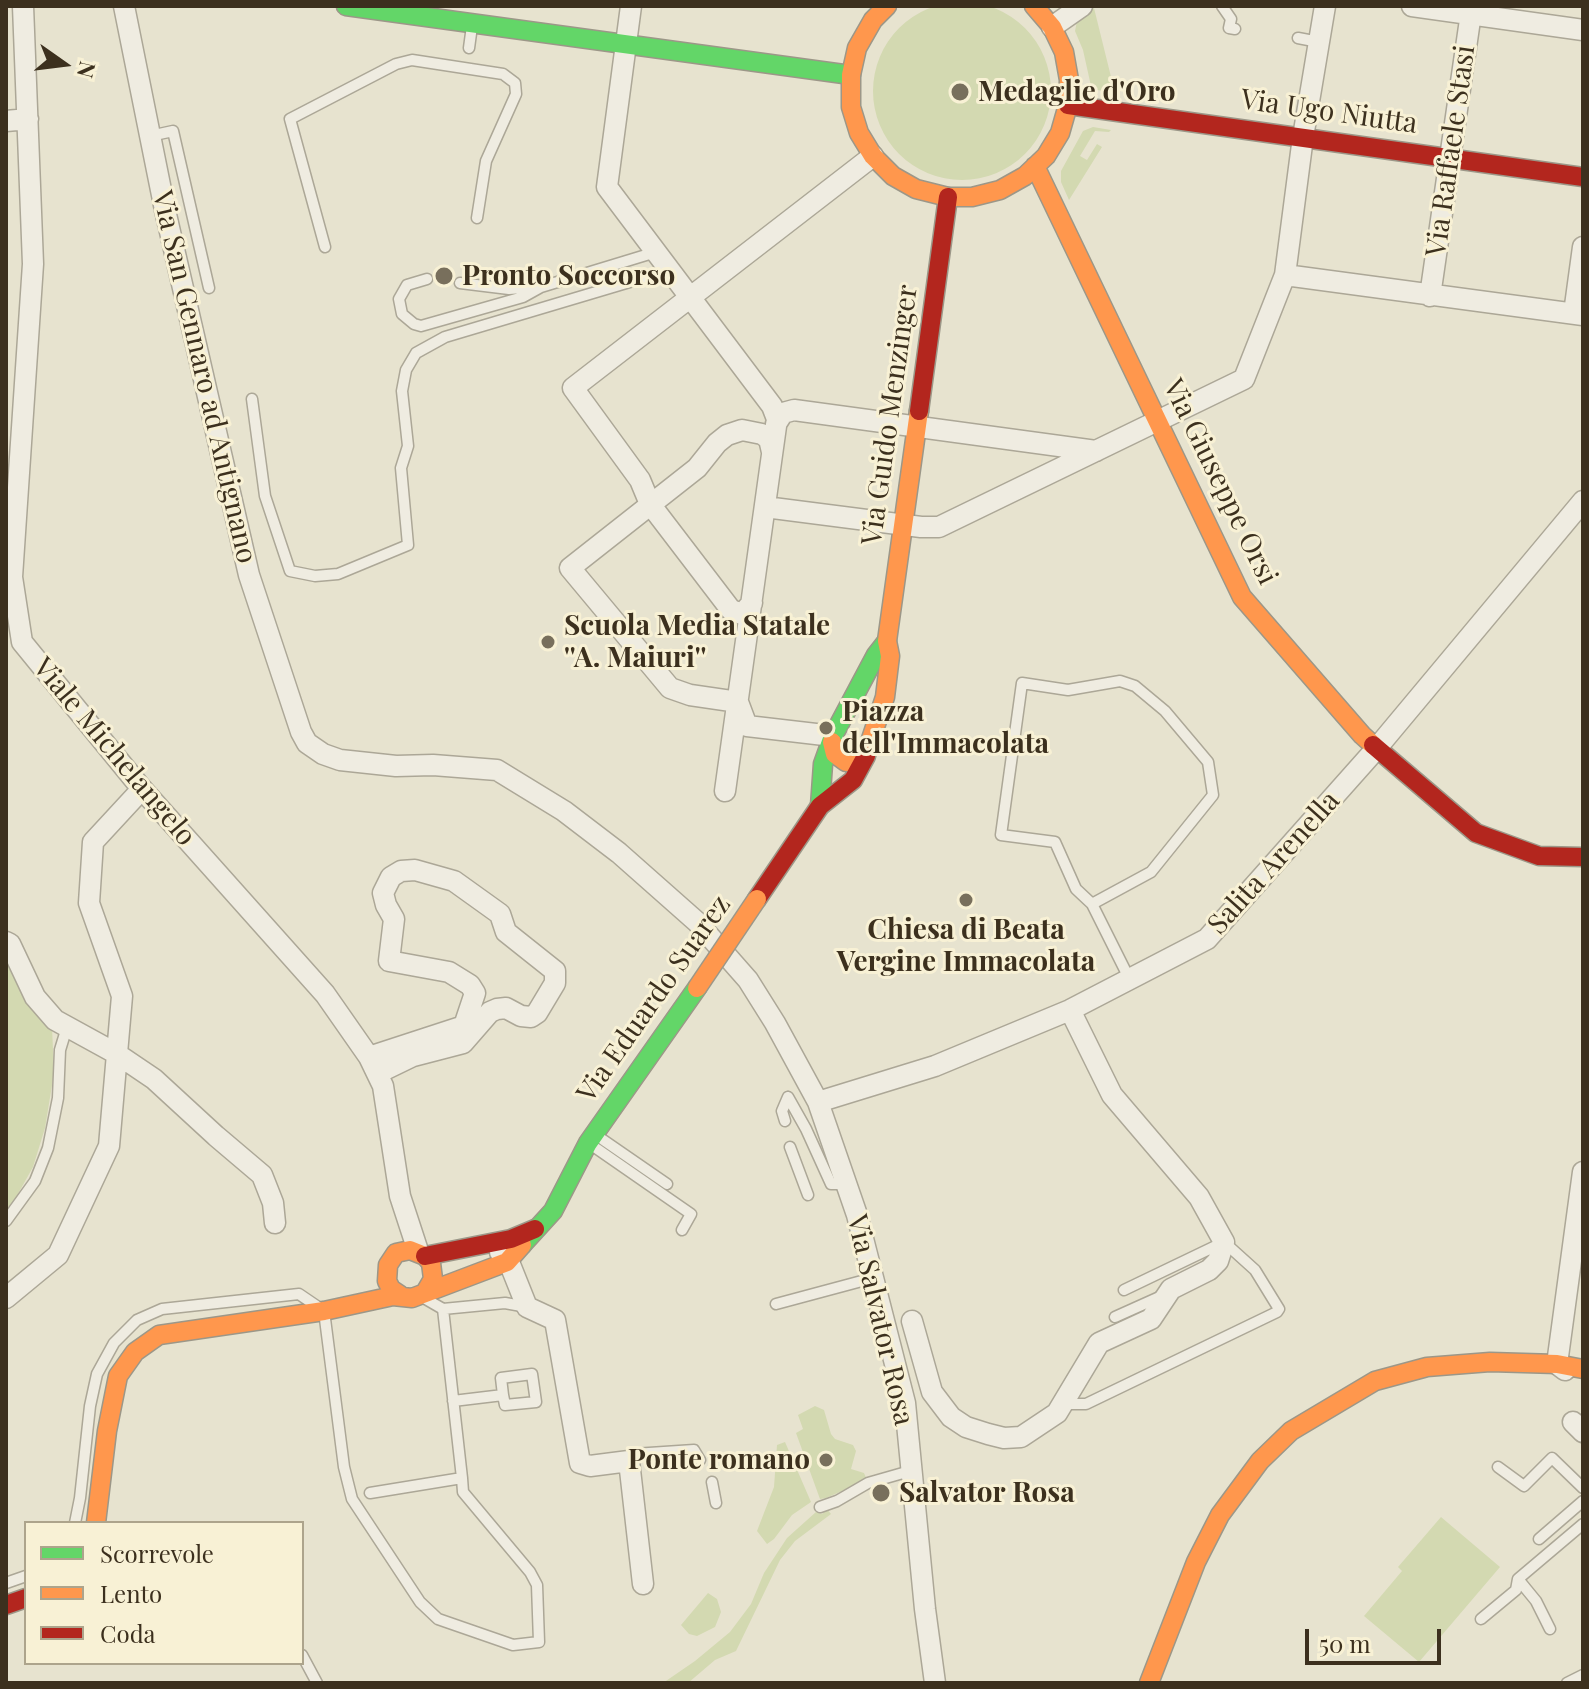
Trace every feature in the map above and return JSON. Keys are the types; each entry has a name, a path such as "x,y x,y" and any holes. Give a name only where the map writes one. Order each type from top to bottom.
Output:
{"street":[{"name":"Viale Michelangelo","path":"23,6 33,264 12,577 22,642 142,789 325,994 374,1065 385,1098 400,1196"},
{"name":"Via San Gennaro ad Antignano","path":"124,6 150,136 249,575 307,743"},
{"path":"346,6 466,18 626,45 851,75"},
{"path":"631,6 607,187 775,409 776,424 725,791"},
{"path":"887,6 873,20 857,48 851,75 851,107 859,133 873,156 893,176 916,189 948,197 972,197 1000,190 1025,176 1046,156 1060,133 1068,105 1069,80 1064,52 1052,27 1034,6"},
{"path":"1052,27 1082,6"},
{"path":"765,507 939,527 1244,379 1285,275 1303,137 1325,6"},
{"path":"1412,6 1472,10 1583,30"},
{"name":"Via Raffaele Stasi","path":"1430,296 1472,10"},
{"name":"Via Ugo Niutta","path":"1068,105 1583,177"},
{"path":"6,121 28,119"},
{"path":"752,603 742,614 731,610 650,504 640,480 573,388 873,156"},
{"name":"Via Giuseppe Orsi","path":"1035,166 1098,312 1159,421 1242,597 1376,749 1476,833 1539,856 1583,857"},
{"name":"Via Guido Menzinger","path":"887,641 948,197"},
{"path":"1285,275 1578,314 1583,247"},
{"path":"776,424 783,413 794,410 1096,451"},
{"path":"738,702 670,688 570,568 697,468 727,435 742,430 762,434 772,444 772,452"},
{"name":"Salita Arenella","path":"818,1102 935,1066 1070,1010 1207,939 1376,749 1583,501"},
{"path":"820,806 823,764 833,736 876,655 887,641"},
{"path":"820,806 853,780 869,750 885,697 890,656 887,641"},
{"path":"738,702 747,726 833,736"},
{"path":"846,723 858,724 868,731 869,750 859,761 846,762 835,754 833,736 846,723"},
{"name":"Via Salvator Rosa","path":"307,743 323,754 340,760 396,766 433,765 497,770 564,811 619,853 697,922 748,980 818,1102 873,1278 905,1403 935,1683"},
{"path":"6,1298 58,1255 109,1146 122,996 89,903 93,842 142,789"},
{"name":"Via Eduardo Suarez","path":"507,1262 558,1203 574,1167 592,1139 820,806"},
{"path":"415,870 454,881 500,914 506,932 555,971 555,983 537,1013 531,1017 521,1016 506,1008 497,1009 490,1012 463,1043 374,1065 464,1026 475,993 470,985 449,972 389,961 394,919 383,893 391,877 401,871 415,870"},
{"path":"6,942 10,944 35,997 55,1020 117,1054 154,1079 262,1175 273,1203 275,1223"},
{"path":"912,1321 932,1392 951,1417 966,1427 1004,1438 1021,1437 1053,1417 1064,1404 1099,1343 1151,1319 1168,1292 1213,1266 1224,1242 1199,1197 1112,1095 1070,1010"},
{"path":"1557,1364 1583,1172"},
{"path":"400,1196 400,1230 396,1253 388,1265 387,1279 391,1289 400,1295 412,1298 507,1262"},
{"path":"400,1196 422,1253 434,1271 433,1279 423,1293"},
{"path":"396,1253 410,1250 422,1253 493,1242 522,1235 540,1226"},
{"path":"493,1242 507,1262 527,1307 555,1320 580,1463 590,1466 629,1461 643,1584"},
{"path":"331,1309 379,1290 387,1279"},
{"path":"96,1521 107,1431 118,1376 135,1352 159,1335 174,1331 331,1309 400,1295"},
{"path":"1149,1683 1207,1537 1237,1489 1291,1431 1355,1391 1402,1372 1458,1363 1557,1364 1583,1369"},
{"path":"1557,1364 1583,1383"}],"lane":[{"path":"1222,6 1231,19 1229,28 1235,29"},
{"path":"466,18 469,48"},
{"path":"1298,38 1319,42"},
{"path":"325,247 290,119 396,64 423,61 508,76 516,88 486,161 477,218"},
{"path":"150,136 173,131 209,288"},
{"path":"427,279 407,285 399,299 402,314 421,326 523,297 541,287 656,252"},
{"path":"252,399 265,496 290,571 315,576 338,574 408,545 401,468 408,446 402,391 406,370 416,353 430,342 456,333 670,270"},
{"path":"460,283 509,289 541,287"},
{"path":"1092,904 1151,872 1213,795 1208,762 1165,711 1135,686 1120,681 1068,690 1022,683 1001,835 1055,842 1076,889 1092,904 1129,978"},
{"path":"6,1221 35,1181 48,1148 58,1098 60,1050 67,1027"},
{"path":"785,1121 782,1111 788,1097 831,1184 846,1184"},
{"path":"592,1139 667,1184"},
{"path":"592,1139 691,1214 682,1230"},
{"path":"790,1147 808,1195"},
{"path":"1064,1404 1086,1404 1277,1312 1278,1307 1255,1270 1224,1242 1124,1290"},
{"path":"776,1304 873,1278"},
{"path":"1115,1317 1168,1292"},
{"path":"423,1293 443,1309 505,1303 527,1307"},
{"path":"75,1521 90,1406 97,1374 114,1343 137,1320 162,1309 299,1294 331,1309 344,1467 352,1499 420,1602 438,1619 513,1645 539,1642 537,1585 530,1572 463,1492 443,1309"},
{"path":"453,1401 503,1395"},
{"path":"629,1461 634,1454 697,1455"},
{"path":"1498,1467 1524,1486 1552,1458 1583,1488"},
{"path":"820,1507 868,1483 903,1473 912,1479"},
{"path":"370,1493 462,1478"},
{"path":"712,1482 716,1503"},
{"path":"1539,1539 1583,1501"},
{"path":"1481,1619 1516,1590 1518,1579 1583,1524"},
{"path":"1518,1579 1536,1601 1550,1629"},
{"path":"304,1659 317,1683"},
{"path":"1567,1683 1583,1675"}],"green space":[{"path":"962,2 996,9 1025,28 1044,57 1051,91 1044,125 1025,154 996,173 962,180 928,173 899,154 880,125 873,91 880,57 899,28 928,9"},
{"path":"1094,8 1115,93 1091,86 1075,31 1077,21"},
{"path":"1093,127 1111,130 1095,131 1080,156 1087,160 1097,144 1102,147 1069,200 1061,182 1061,171 1083,131"},
{"path":"6,949 52,1027 54,1073 45,1128 33,1167 14,1201 6,1209"},
{"path":"815,1406 824,1410 835,1439 853,1445 856,1451 851,1469 864,1473 867,1480 820,1499 796,1433 803,1429 798,1415"},
{"path":"785,1442 811,1502 792,1515 767,1544 757,1531 774,1487 777,1445"},
{"path":"827,1509 831,1514 795,1541 780,1560 736,1651 715,1660 688,1683 663,1683 730,1632 751,1604 764,1573 787,1538 816,1512 822,1514"},
{"path":"1441,1517 1500,1567 1419,1662 1364,1616 1402,1571 1398,1567"},
{"path":"708,1593 717,1599 721,1612 715,1627 697,1636 689,1634 681,1625"}],"traffic: fast":[{"path":"346,6 851,75"},
{"path":"820,806 823,764 833,736 876,655 887,641"},
{"path":"522,1245 553,1211 588,1143 697,988"}],"traffic: slow":[{"path":"887,6 873,20 857,48 851,75 851,107 859,133 873,156 893,176 916,189 948,197 972,197 1000,190 1025,176 1046,156 1060,133 1068,105 1069,80 1064,52 1052,27 1034,6"},
{"path":"1035,166 1242,597 1373,745"},
{"path":"832,742 835,754 846,762 865,757 885,697 890,656 887,641 919,411"},
{"path":"697,988 757,899"},
{"path":"96,1521 107,1431 118,1376 135,1352 159,1335 324,1311 393,1296 412,1298 507,1262 522,1245"},
{"path":"400,1295 391,1289 387,1281 388,1265 396,1253 410,1250 425,1256 431,1263 433,1279 426,1291"},
{"path":"1149,1683 1196,1562 1220,1515 1260,1461 1291,1431 1375,1381 1427,1367 1490,1362 1557,1364 1583,1369"}],"traffic: jam":[{"path":"1068,105 1583,177"},
{"path":"919,411 948,197"},
{"path":"1373,745 1476,833 1539,856 1583,857"},
{"path":"757,899 820,806 853,780 866,756"},
{"path":"425,1256 511,1239 535,1229"},
{"path":"6,1605 24,1599"}],"place":[{"name":"Medaglie d'Oro","path":"960,92"},
{"name":"Pronto Soccorso","path":"444,276"},
{"name":"Scuola Media Statale ''A. Maiuri''","path":"548,642"},
{"name":"Piazza dell'Immacolata","path":"826,728"},
{"name":"Chiesa di Beata Vergine Immacolata","path":"966,900"},
{"name":"Ponte romano","path":"826,1460"},
{"name":"Salvator Rosa","path":"881,1493"}]}
